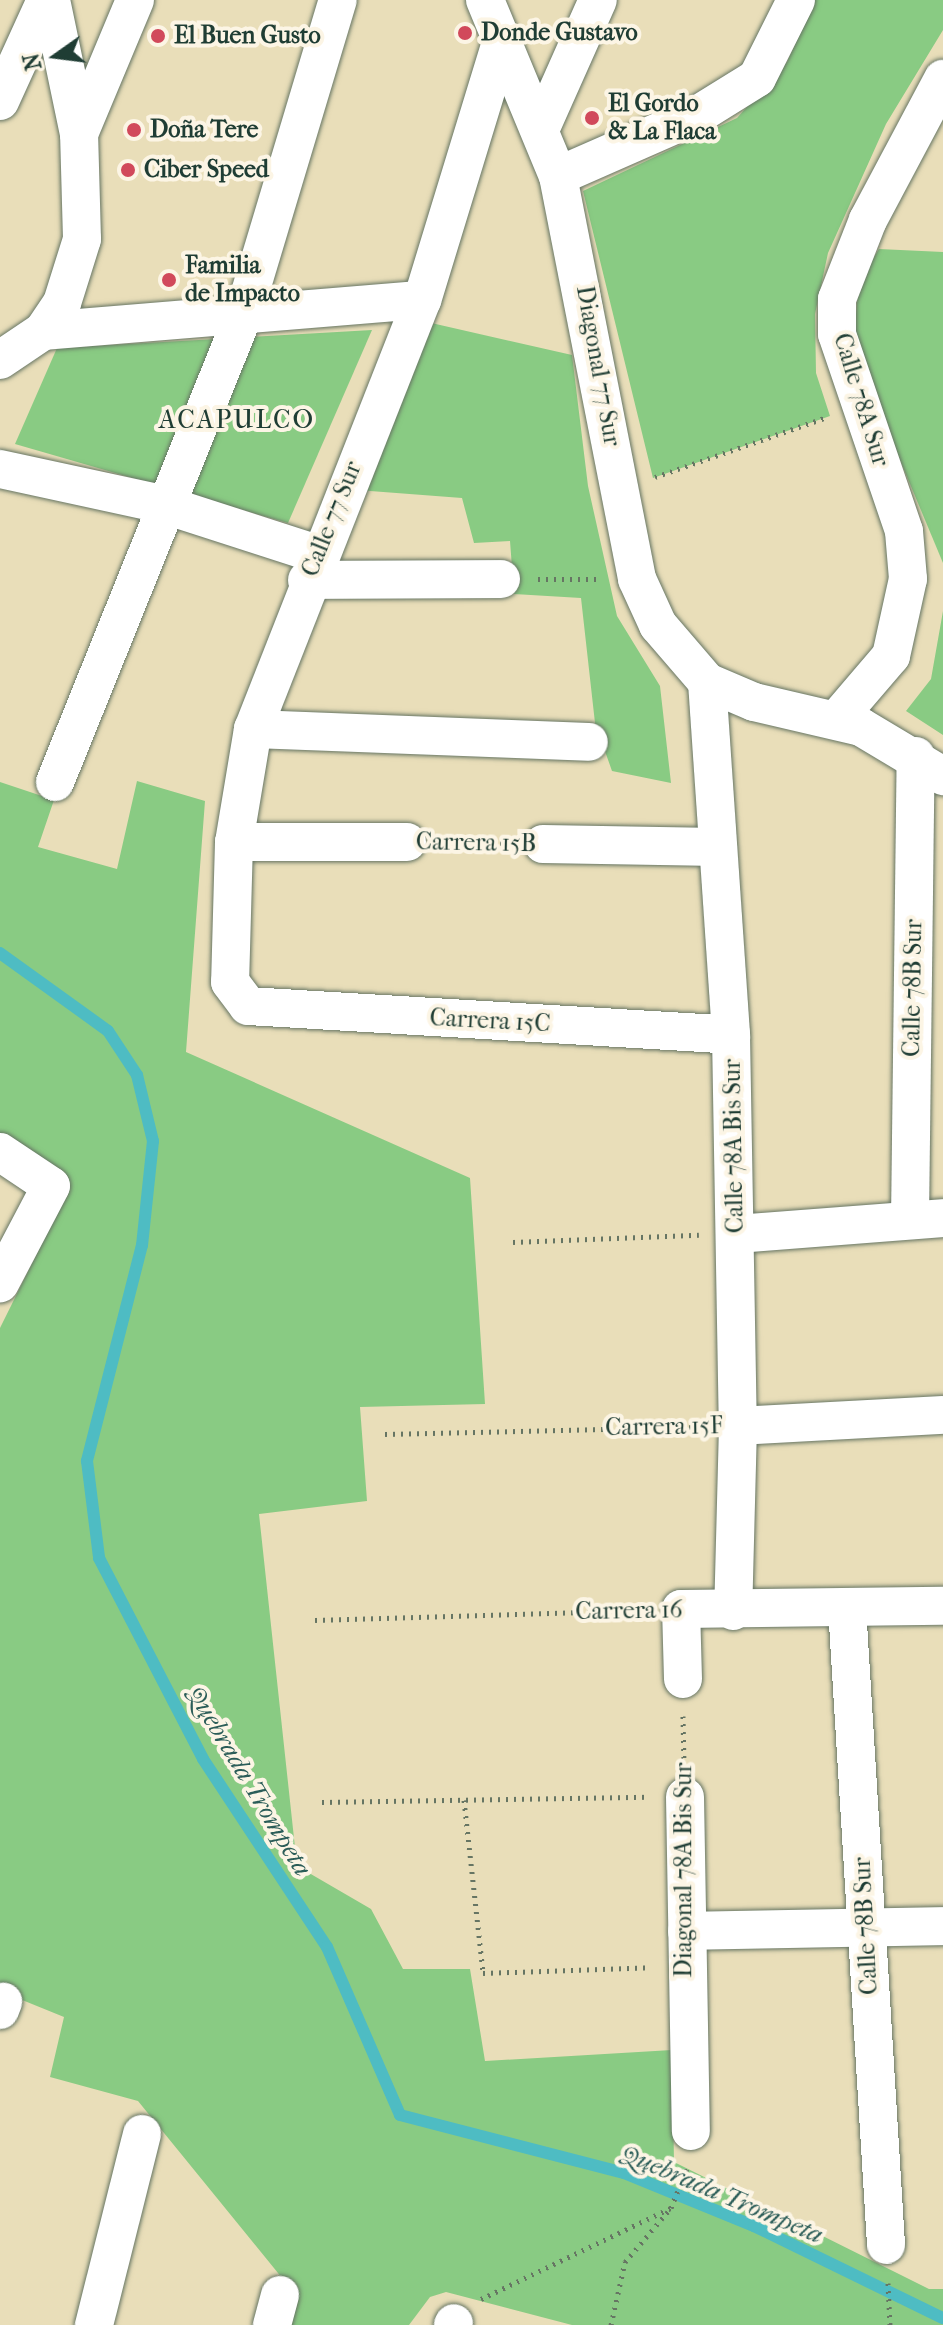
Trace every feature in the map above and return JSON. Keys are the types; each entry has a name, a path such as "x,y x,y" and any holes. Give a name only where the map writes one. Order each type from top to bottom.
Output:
{"street":[{"path":"0,101 48,0"},
{"path":"0,360 43,331 75,276 82,239 79,134 48,0"},
{"path":"79,134 135,0"},
{"path":"55,782 162,504 243,316 338,0"},
{"name":"Diagonal 77 Sur","path":"485,0 558,176 637,579 672,646 707,682"},
{"path":"540,130 598,0"},
{"path":"558,176 699,114 757,78 796,0"},
{"name":"Calle 77 Sur","path":"248,1006 230,982 234,842 253,729 312,567 422,300 502,39"},
{"name":"Calle 78A Sur","path":"837,719 891,656 908,579 904,531 837,334 837,299 868,220 943,79"},
{"path":"43,331 422,300"},
{"path":"0,469 162,504 312,567 501,579"},
{"path":"707,682 754,702 837,719 929,766"},
{"name":"Calle 78A Bis Sur","path":"707,682 731,1035 738,1426 733,1611"},
{"path":"253,729 589,742"},
{"name":"Calle 78B Sur","path":"926,1219 929,766"},
{"name":"Carrera 15B","path":"234,842 407,842"},
{"name":"Carrera 15B","path":"543,844 718,847"},
{"name":"Carrera 15C","path":"248,1006 731,1035"},
{"path":"0,1152 51,1186 0,1283"},
{"path":"736,1234 926,1219"},
{"name":"Carrera 15F","path":"738,1426 943,1415"},
{"name":"Carrera 16","path":"681,1609 733,1611 943,1606"},
{"name":"Calle 78B Sur","path":"847,1607 887,2256"},
{"path":"681,1609 683,1679"},
{"name":"Diagonal 78A Bis Sur","path":"685,1797 685,1949 691,2131"},
{"path":"685,1949 865,1926 943,1926"},
{"path":"94,2325 142,2134"}],"path":[{"path":"620,489 859,406"},
{"path":"501,579 637,579"},
{"name":"Carrera 15B","path":"407,842 543,844"},
{"path":"513,1242 736,1234"},
{"name":"Carrera 15F","path":"385,1434 738,1426"},
{"name":"Carrera 16","path":"315,1620 681,1609"},
{"name":"Diagonal 78A Bis Sur","path":"683,1679 685,1797"},
{"path":"322,1802 685,1797"},
{"path":"464,1800 483,1973 685,1949"},
{"path":"611,2325 625,2262 671,2208 686,2172"},
{"path":"453,2324 492,2289 671,2208"},
{"path":"887,2256 886,2314 890,2325"}],"green space":[{"path":"815,0 943,0 943,30 886,124 828,253 815,314 816,373 830,416 653,478 583,191 737,118 787,62"},
{"path":"879,249 943,252 943,563 862,369 855,326 859,281"},
{"path":"427,322 572,355 588,486 617,616 660,686 671,783 612,771 595,723 581,598 514,594 510,541 474,543 462,498 357,490"},
{"path":"372,330 288,523 15,444 57,348"},
{"path":"943,611 943,735 906,711 931,679"},
{"path":"137,781 205,801 186,1052 470,1178 485,1404 360,1407 367,1501 259,1514 297,1866 371,1909 403,1969 470,1969 485,2061 672,2050 674,2162 929,2289 943,2289 943,2325 572,2325 446,2292 430,2297 409,2325 283,2325 291,2289 138,2101 50,2077 64,2017 0,1991 0,1328 67,1193 0,1142 0,782 54,800 38,847 117,869"}],"waterway":[{"name":"Quebrada Trompeta","path":"0,953 108,1031 137,1075 153,1141 142,1245 87,1461 99,1558 203,1759 327,1947 400,2115 624,2173 754,2226 943,2318"}],"place":[{"name":"Donde Gustavo","path":"465,33"},
{"name":"El Buen Gusto","path":"158,36"},
{"name":"El Gordo & La Flaca","path":"592,118"},
{"name":"Doña Tere","path":"134,130"},
{"name":"Ciber Speed","path":"128,170"},
{"name":"Familia de Impacto","path":"169,280"}],"district":[{"name":"ACAPULCO","path":"237,420"}]}
